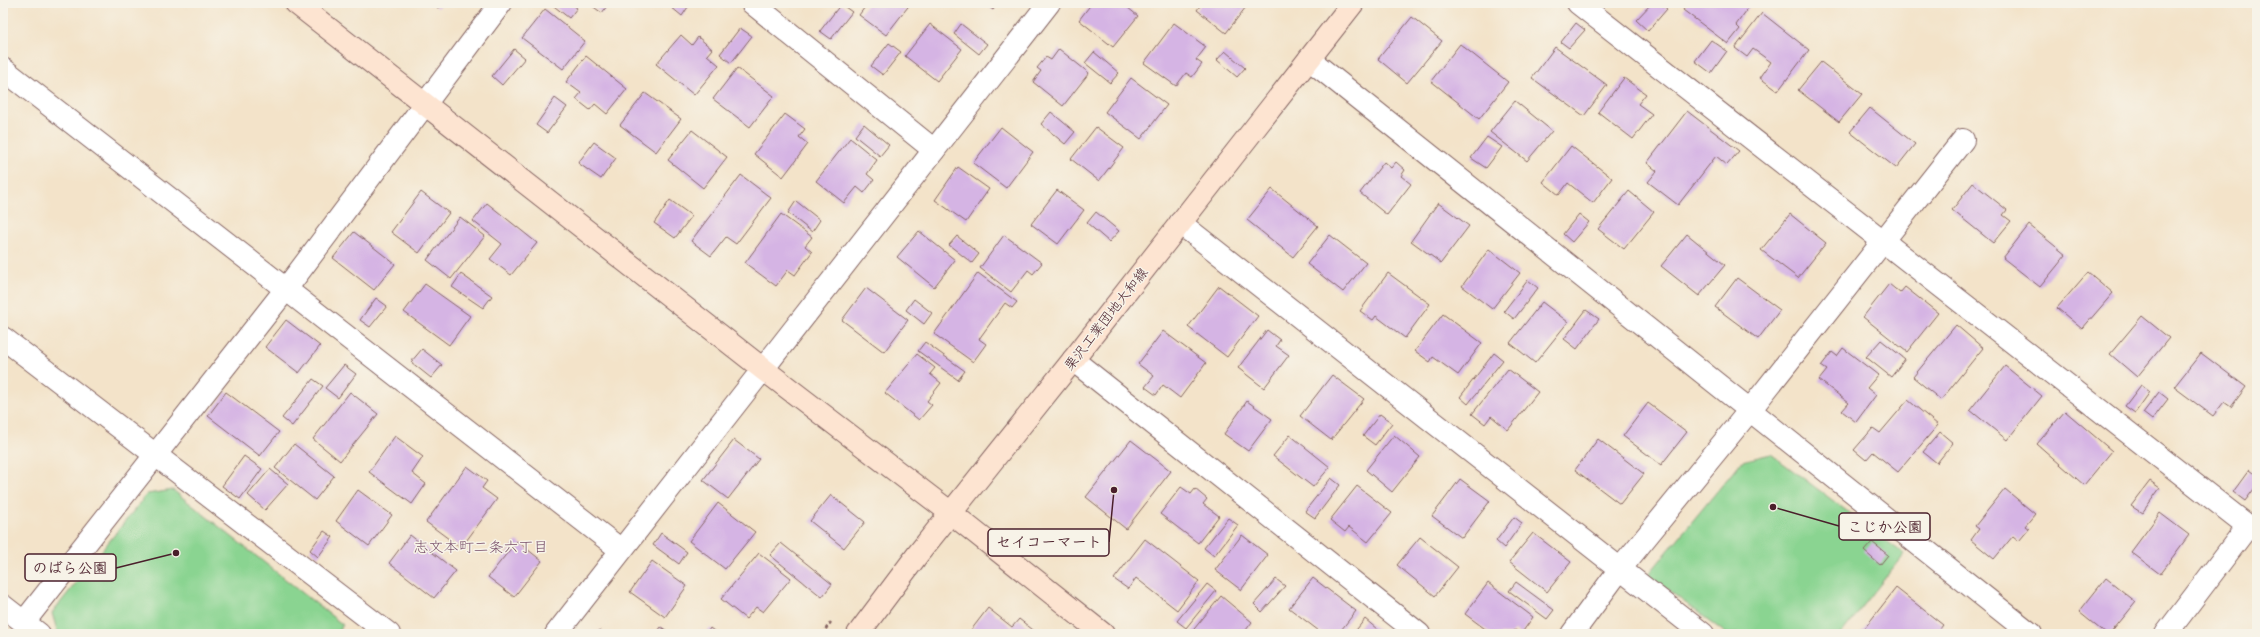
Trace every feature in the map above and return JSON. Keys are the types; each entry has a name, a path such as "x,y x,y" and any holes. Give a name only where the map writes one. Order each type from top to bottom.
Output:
{"street":[{"path":"296,3 763,369 951,512 1103,634"},
{"path":"3,606 32,628 155,455 286,289 426,105 501,3"},
{"path":"752,3 934,150"},
{"path":"556,634 1049,3"},
{"name":"栗沢工業団地大和線","path":"858,634 951,512 1073,360 1354,3"},
{"path":"1578,3 1882,242 2248,526 2166,634"},
{"path":"1309,59 2031,634"},
{"path":"3,69 621,550"},
{"path":"1572,634 1620,569 1750,410 1963,140"},
{"path":"1180,223 1703,634"},
{"path":"3,338 389,634"},
{"path":"1073,360 1419,634"}],"green space":[{"path":"1771,454 1904,554 1841,634 1727,634 1648,575 1742,461"},
{"path":"173,490 343,625 336,634 58,634 52,613 147,494"}],"building":[{"path":"431,3 442,3 438,8"},
{"path":"550,3 570,3 577,8 569,18"},
{"path":"588,3 609,3 602,13"},
{"path":"674,3 690,4 682,16 671,7"},
{"path":"868,3 911,3 886,35 859,15"},
{"path":"984,3 998,3 993,10"},
{"path":"1092,3 1122,3 1138,16 1113,47 1079,20"},
{"path":"1202,3 1249,3 1226,33 1197,10"},
{"path":"1652,3 1660,3 1667,9 1648,31 1636,20"},
{"path":"1688,3 1743,3 1749,7 1736,25 1740,29 1728,44 1683,10"},
{"path":"841,4 852,12 831,39 820,31"},
{"path":"545,9 585,41 563,69 522,38"},
{"path":"1762,13 1809,50 1778,91 1760,78 1771,62 1753,49 1747,57 1735,48"},
{"path":"1412,17 1442,41 1407,83 1378,59"},
{"path":"1174,23 1206,47 1196,60 1202,64 1192,77 1186,73 1176,86 1144,63"},
{"path":"1576,23 1585,30 1569,48 1561,42"},
{"path":"930,24 962,49 937,81 905,56"},
{"path":"961,24 987,44 979,54 954,34"},
{"path":"740,28 752,36 731,63 720,54"},
{"path":"681,35 692,45 698,37 712,49 707,55 719,65 694,95 656,64"},
{"path":"1711,40 1727,51 1711,73 1695,61"},
{"path":"889,43 901,52 883,75 871,66"},
{"path":"1460,44 1508,82 1479,119 1431,81"},
{"path":"1555,47 1607,85 1584,116 1532,78"},
{"path":"514,49 525,58 502,85 492,76"},
{"path":"1059,49 1089,73 1063,106 1033,82 1041,71 1037,68 1046,57 1051,60"},
{"path":"1225,51 1245,68 1237,77 1217,60"},
{"path":"1094,52 1119,73 1110,83 1085,63"},
{"path":"586,56 627,89 607,114 595,104 590,110 576,99 581,93 566,82"},
{"path":"1821,62 1862,94 1839,122 1798,90"},
{"path":"737,68 774,96 750,127 713,99"},
{"path":"1131,78 1167,105 1141,139 1105,112"},
{"path":"1624,78 1646,94 1638,104 1652,114 1633,139 1598,112"},
{"path":"645,93 681,119 656,152 620,125"},
{"path":"555,98 567,107 547,133 536,125"},
{"path":"1515,101 1552,131 1527,161 1490,132"},
{"path":"1870,108 1915,144 1896,168 1850,132"},
{"path":"1687,111 1739,151 1727,165 1716,156 1678,205 1648,182 1657,171 1647,163"},
{"path":"1051,112 1075,132 1065,144 1041,124"},
{"path":"785,114 805,129 799,137 808,144 783,177 754,154"},
{"path":"864,124 889,145 880,156 855,136"},
{"path":"1001,127 1033,152 1006,188 973,163"},
{"path":"1096,127 1124,148 1099,181 1071,159"},
{"path":"692,130 727,157 703,188 668,160"},
{"path":"1487,137 1502,147 1486,168 1471,158"},
{"path":"850,138 877,160 867,174 874,180 864,193 857,187 844,203 816,181"},
{"path":"594,142 616,158 601,179 578,163"},
{"path":"1571,146 1612,178 1593,203 1568,183 1559,195 1543,182"},
{"path":"1384,162 1391,168 1396,162 1405,170 1401,176 1411,184 1387,215 1360,193"},
{"path":"958,167 989,189 966,222 935,200"},
{"path":"741,175 771,198 736,244 726,237 711,256 691,241"},
{"path":"1973,183 2007,210 2003,215 2011,221 1993,243 1952,210"},
{"path":"1272,189 1318,226 1293,257 1247,220"},
{"path":"1057,190 1084,210 1058,244 1031,224"},
{"path":"1629,191 1654,212 1624,249 1598,229"},
{"path":"421,192 449,213 419,253 391,232"},
{"path":"670,200 692,216 675,238 654,223"},
{"path":"796,201 820,220 812,232 788,213"},
{"path":"487,203 537,243 511,275 490,259 502,244 473,221"},
{"path":"1438,203 1469,226 1441,263 1411,241"},
{"path":"1096,212 1119,231 1109,242 1087,223"},
{"path":"781,214 812,237 805,246 812,252 795,275 788,270 776,286 745,263"},
{"path":"1579,214 1589,222 1572,242 1563,234"},
{"path":"1790,214 1826,243 1798,278 1761,250"},
{"path":"460,217 485,236 451,279 427,260"},
{"path":"2029,225 2066,255 2040,287 2003,258"},
{"path":"919,231 955,260 934,287 897,257"},
{"path":"354,232 395,264 374,290 333,258"},
{"path":"1687,234 1725,265 1699,296 1661,266"},
{"path":"1004,235 1042,263 1033,274 1028,270 1011,292 980,268"},
{"path":"1330,235 1366,263 1343,292 1307,264"},
{"path":"957,236 979,254 972,263 949,245"},
{"path":"1489,249 1520,273 1492,309 1462,286"},
{"path":"2088,272 2113,293 2082,329 2057,308"},
{"path":"978,273 1017,302 1012,308 1005,303 979,339 986,344 973,362 934,334"},
{"path":"1388,273 1430,304 1405,338 1376,316 1373,320 1360,311"},
{"path":"461,274 492,296 483,308 452,287"},
{"path":"1737,278 1780,310 1758,339 1715,307"},
{"path":"1528,280 1538,288 1514,319 1504,311"},
{"path":"425,284 470,316 449,345 404,312"},
{"path":"1889,284 1900,293 1905,287 1938,313 1907,352 1863,317"},
{"path":"1219,286 1258,316 1227,357 1188,327"},
{"path":"866,288 908,320 884,352 842,320"},
{"path":"376,298 387,306 370,327 360,320"},
{"path":"914,299 932,313 924,324 906,310"},
{"path":"1542,302 1568,322 1535,363 1510,343"},
{"path":"1586,310 1599,319 1577,349 1564,339"},
{"path":"1443,314 1482,343 1458,375 1433,357 1430,362 1415,351"},
{"path":"2142,316 2169,338 2137,377 2110,354"},
{"path":"286,320 320,346 299,373 265,347"},
{"path":"1956,325 1983,348 1941,400 1913,377"},
{"path":"1267,330 1280,340 1276,346 1289,355 1264,388 1238,368"},
{"path":"1163,331 1206,363 1180,398 1163,385 1156,395 1145,387 1154,376 1138,364"},
{"path":"1881,340 1905,359 1891,377 1866,357"},
{"path":"925,342 965,371 958,380 918,351"},
{"path":"1843,348 1878,375 1867,388 1876,395 1856,422 1842,411 1849,403 1819,380 1827,370 1821,366 1832,352 1837,356"},
{"path":"422,349 442,365 431,378 411,362"},
{"path":"1494,353 1503,360 1468,404 1460,397"},
{"path":"2201,353 2246,387 2231,407 2224,402 2213,416 2174,387"},
{"path":"917,354 935,368 930,374 941,383 927,401 932,405 919,420 885,393"},
{"path":"344,365 356,374 338,398 325,388"},
{"path":"2005,366 2042,396 2007,440 1970,410"},
{"path":"1508,369 1538,392 1508,430 1491,416 1485,424 1472,414"},
{"path":"1332,375 1364,399 1331,440 1300,416"},
{"path":"313,379 323,386 292,426 282,418"},
{"path":"2141,385 2150,392 2135,413 2125,406"},
{"path":"226,392 279,432 260,456 208,416"},
{"path":"350,392 378,414 340,461 313,439"},
{"path":"2159,392 2168,399 2152,420 2143,413"},
{"path":"1908,400 1938,425 1898,472 1873,452 1866,460 1854,450 1873,428 1880,433"},
{"path":"1247,401 1272,419 1248,451 1224,434"},
{"path":"1648,403 1687,432 1661,465 1623,436"},
{"path":"2065,411 2112,451 2084,485 2037,444"},
{"path":"1380,414 1392,423 1375,445 1363,436"},
{"path":"1940,432 1953,443 1937,463 1923,452"},
{"path":"1290,435 1330,467 1313,487 1273,456"},
{"path":"1394,435 1420,457 1392,492 1366,470"},
{"path":"395,436 423,457 412,473 426,484 412,504 369,472"},
{"path":"1598,439 1644,474 1620,504 1575,470"},
{"path":"734,440 759,459 728,499 703,480"},
{"path":"1131,440 1171,471 1126,529 1086,497"},
{"path":"294,444 334,476 315,500 275,468"},
{"path":"244,456 262,469 240,499 222,486"},
{"path":"467,466 487,481 482,488 497,499 461,548 426,522"},
{"path":"270,469 288,484 265,510 248,495"},
{"path":"2249,470 2257,476 2257,485 2245,501 2233,492"},
{"path":"1331,478 1340,485 1315,518 1305,511"},
{"path":"1460,479 1490,501 1462,538 1432,516"},
{"path":"2150,481 2160,488 2142,513 2131,506"},
{"path":"1357,486 1392,513 1368,542 1349,527 1345,532 1330,520"},
{"path":"1181,487 1191,494 1195,489 1207,499 1203,504 1219,516 1198,543 1160,514"},
{"path":"2005,489 2035,514 2025,526 2029,529 2019,541 2013,536 1994,559 1971,540 1979,529 1975,526"},
{"path":"358,490 392,515 369,546 336,521"},
{"path":"831,495 865,522 844,548 810,521"},
{"path":"718,503 755,532 725,569 689,541"},
{"path":"2160,513 2189,535 2160,574 2131,552"},
{"path":"1514,517 1522,523 1504,548 1496,541"},
{"path":"1228,518 1238,525 1214,556 1204,548"},
{"path":"324,531 333,537 318,557 310,550"},
{"path":"661,533 687,552 679,564 653,545"},
{"path":"1533,533 1571,562 1547,592 1509,562"},
{"path":"410,535 456,571 434,598 389,563"},
{"path":"1242,535 1268,555 1241,590 1215,570"},
{"path":"1420,537 1458,567 1435,596 1397,565"},
{"path":"1145,539 1199,581 1177,610 1136,578 1128,589 1114,579"},
{"path":"517,541 542,561 514,597 488,577"},
{"path":"1872,542 1888,555 1880,565 1864,551"},
{"path":"781,543 832,584 822,597 770,555"},
{"path":"759,553 791,578 763,612 756,607 746,619 721,599"},
{"path":"652,561 687,586 665,617 630,592"},
{"path":"1313,578 1356,611 1338,634 1323,634 1289,608"},
{"path":"2106,578 2136,602 2110,634 2106,634 2079,612"},
{"path":"1276,579 1285,586 1262,612 1254,604"},
{"path":"1516,582 1554,610 1547,619 1509,591"},
{"path":"1488,583 1533,617 1521,634 1515,630 1512,634 1492,634 1465,614"},
{"path":"1207,584 1216,591 1186,628 1177,621"},
{"path":"1896,588 1943,625 1936,634 1860,634"},
{"path":"1221,596 1252,622 1243,634 1190,634"},
{"path":"988,608 1012,627 1019,619 1037,633 968,634"},
{"path":"1365,619 1383,634 1353,634"},
{"path":"661,627 672,634 656,634"},
{"path":"710,628 718,634 706,634"},
{"path":"600,630 605,634 597,634"}],"place":[{"name":"セイコーマート","path":"1114,490"},
{"name":"こじか公園","path":"1773,507"},
{"name":"のばら公園","path":"176,553"}],"district":[{"name":"志文本町二条六丁目","path":"481,547"}]}
